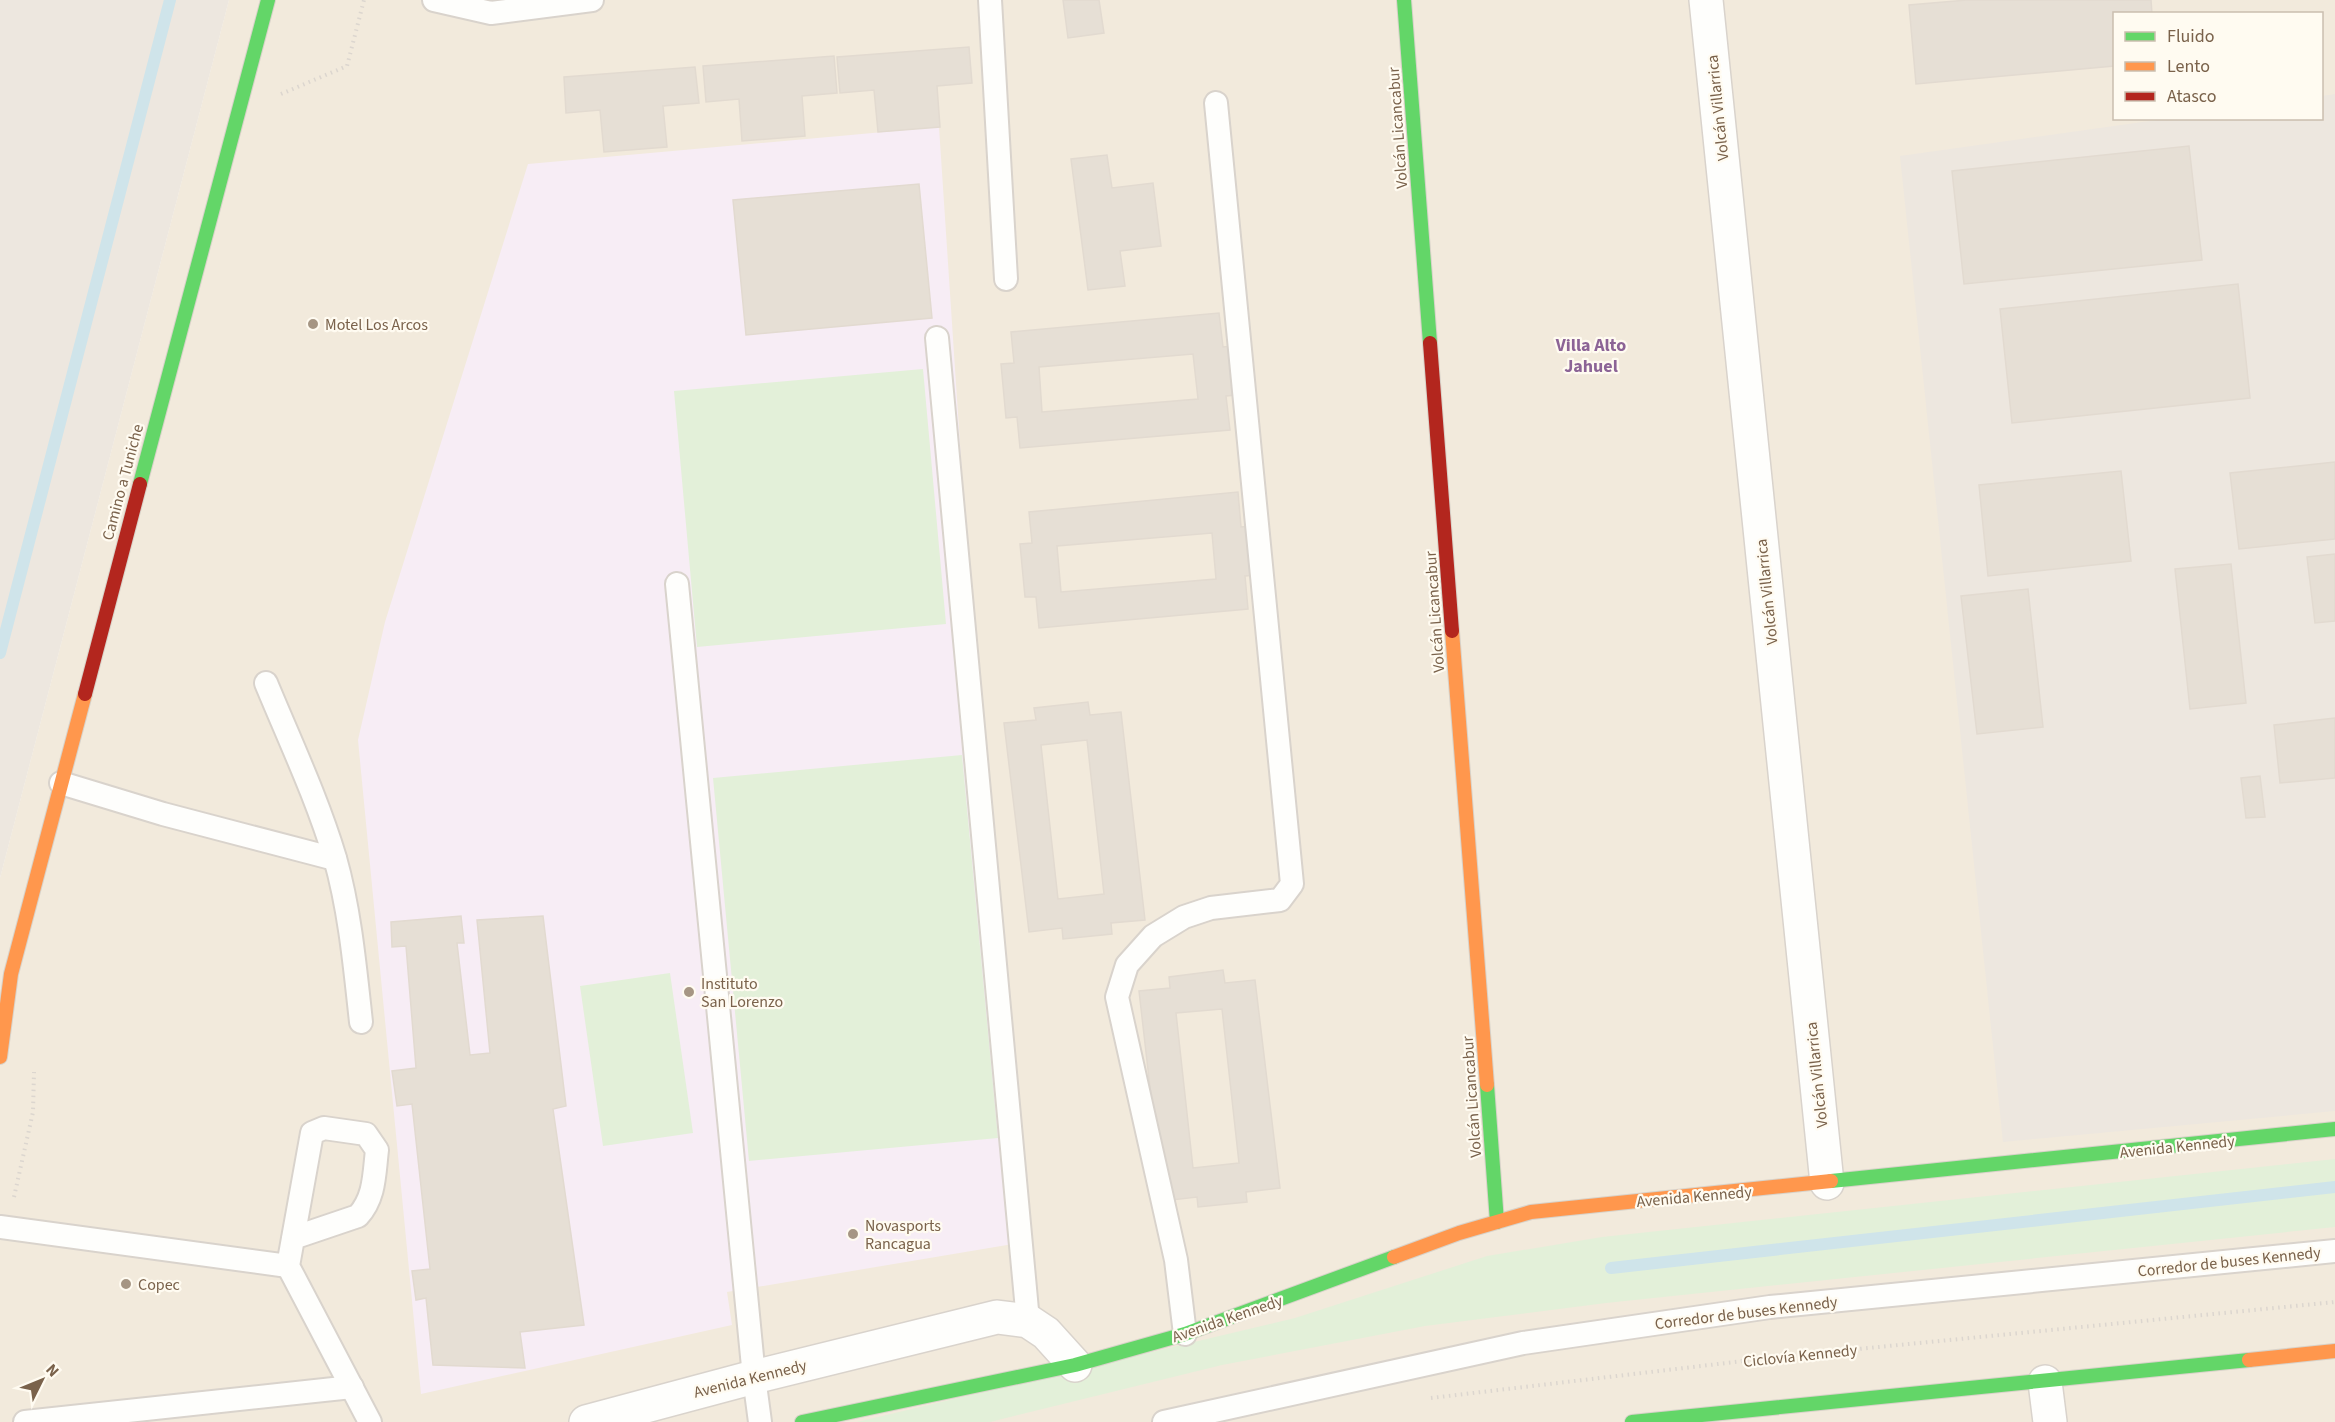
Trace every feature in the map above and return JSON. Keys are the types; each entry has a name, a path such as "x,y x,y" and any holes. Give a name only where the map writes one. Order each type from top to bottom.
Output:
{"main road":[{"name":"Camino a Tuniche","path":"0,1057 11,974 268,0"},
{"name":"Volcán Licancabur","path":"1404,0 1497,1222"},
{"name":"Camino a Tuniche","path":"0,999 11,974"},
{"name":"Avenida Kennedy","path":"802,1422 1075,1365 1185,1334 1459,1233 1531,1212 1827,1184 2335,1130"},
{"path":"1632,1422 1767,1414 2335,1351"}],"street":[{"name":"Volcán Villarrica","path":"1706,0 1827,1184"},
{"name":"Avenida Kennedy","path":"586,1422 754,1377 997,1317 1028,1321 1046,1332 1075,1365"},
{"path":"2045,1382 2050,1422"}],"lane":[{"path":"434,0 491,13 592,0"},
{"path":"990,0 1006,279"},
{"path":"1185,1334 1176,1260 1117,997 1127,965 1153,936 1184,917 1211,908 1280,900 1292,884 1216,104"},
{"path":"937,338 1028,1321"},
{"path":"677,584 760,1422"},
{"path":"266,683 314,796 335,859 354,952 361,1022"},
{"path":"61,783 163,814 335,859"},
{"path":"293,1238 358,1216 365,1208 370,1199 377,1150 366,1134 324,1128 312,1133 293,1238 288,1266 370,1422"},
{"path":"0,1227 288,1266"},
{"name":"Corredor de buses Kennedy","path":"1164,1422 1547,1340 1770,1307 2335,1251"},
{"path":"26,1422 122,1417 352,1387"}],"path":[{"path":"238,111 347,66 364,0"},
{"name":"Ciclovía Kennedy","path":"1429,1398 1777,1357 2335,1302"}],"shaded area":[{"path":"0,0 229,0 0,878"},
{"path":"229,0 2335,0 2335,1422 0,1422 0,878"},
{"path":"2335,94 2335,1111 2003,1142 1900,156 2157,120 2323,120 2323,96"},
{"name":"Instituto San Lorenzo","path":"939,127 1013,1244 727,1292 732,1325 421,1394 358,740 385,622 528,164"}],"green space":[{"path":"923,369 946,624 697,647 674,391"},
{"path":"962,755 998,1138 749,1161 713,778"},
{"path":"670,973 693,1133 603,1146 580,986"},
{"path":"2335,1159 2335,1227 1606,1303 1425,1326 1222,1365 990,1422 857,1422 1295,1318 1487,1256 1602,1237"}],"building":[{"path":"1063,0 1099,0 1104,33 1068,38"},
{"path":"1967,0 2151,0 2152,12 2113,12 2113,66 1916,84 1909,5"},
{"path":"969,47 972,83 937,86 940,127 878,132 874,90 840,93 837,57"},
{"path":"834,56 837,93 802,96 805,136 742,141 739,99 706,102 703,66"},
{"path":"695,67 699,103 663,106 667,147 604,152 600,110 566,113 564,77"},
{"path":"2189,146 2202,260 1964,284 1952,171"},
{"path":"1107,155 1112,188 1153,183 1161,246 1120,251 1125,286 1088,290 1071,159"},
{"path":"919,184 932,318 746,335 733,200"},
{"path":"2238,284 2250,398 2012,423 2000,309"},
{"path":"1219,313 1223,347 1232,346 1237,395 1226,396 1230,430 1020,448 1017,417 1006,418 1001,364 1014,363 1011,332","holes":["1193,354 1198,399 1042,412 1039,367"]},
{"path":"2335,462 2335,539 2239,549 2230,473"},
{"path":"2121,471 2131,561 1988,576 1979,485"},
{"path":"1238,492 1241,527 1251,526 1256,575 1245,576 1248,609 1039,628 1036,597 1025,597 1020,544 1032,543 1029,512","holes":["1212,533 1216,579 1061,592 1057,546"]},
{"path":"2335,554 2335,621 2315,623 2307,557"},
{"path":"2231,564 2246,703 2190,709 2175,569"},
{"path":"2028,589 2043,727 1977,734 1961,596"},
{"path":"1088,702 1090,715 1121,712 1145,920 1111,923 1112,934 1063,939 1062,928 1029,932 1004,723 1036,720 1034,708","holes":["1087,740 1104,894 1058,899 1041,745"]},
{"path":"2335,718 2335,778 2280,783 2274,725"},
{"path":"2260,776 2265,817 2246,818 2241,778"},
{"path":"461,916 464,943 457,943 470,1055 490,1053 477,920 543,916 566,1106 553,1109 584,1325 520,1332 525,1368 433,1365 426,1298 416,1300 412,1271 430,1269 412,1104 397,1106 392,1071 416,1068 406,946 392,947 391,922"},
{"path":"1223,970 1225,983 1255,980 1280,1188 1246,1192 1247,1202 1198,1207 1197,1197 1163,1201 1139,991 1170,988 1169,977","holes":["1222,1009 1239,1163 1193,1168 1176,1013"]}],"waterway":[{"path":"0,653 170,0"},
{"path":"1611,1268 2335,1187"}],"traffic: fast":[{"path":"140,484 268,0"},
{"path":"1404,0 1430,343"},
{"path":"1487,1085 1497,1222"},
{"path":"1831,1181 2335,1129"},
{"path":"802,1422 1075,1365 1185,1334 1394,1257"},
{"path":"1632,1422 2249,1360"}],"traffic: slow":[{"path":"1452,631 1487,1085"},
{"path":"0,1057 11,974 85,694"},
{"path":"1394,1257 1459,1233 1531,1212 1831,1181"},
{"path":"2249,1360 2335,1351"}],"traffic: jam":[{"path":"1430,343 1452,631"},
{"path":"85,694 140,484"}],"place":[{"name":"Motel Los Arcos","path":"313,324"},
{"name":"Instituto San Lorenzo","path":"689,992"},
{"name":"Novasports Rancagua","path":"853,1234"},
{"name":"Copec","path":"126,1284"}],"district":[{"name":"Villa Alto Jahuel","path":"1591,355"}]}
